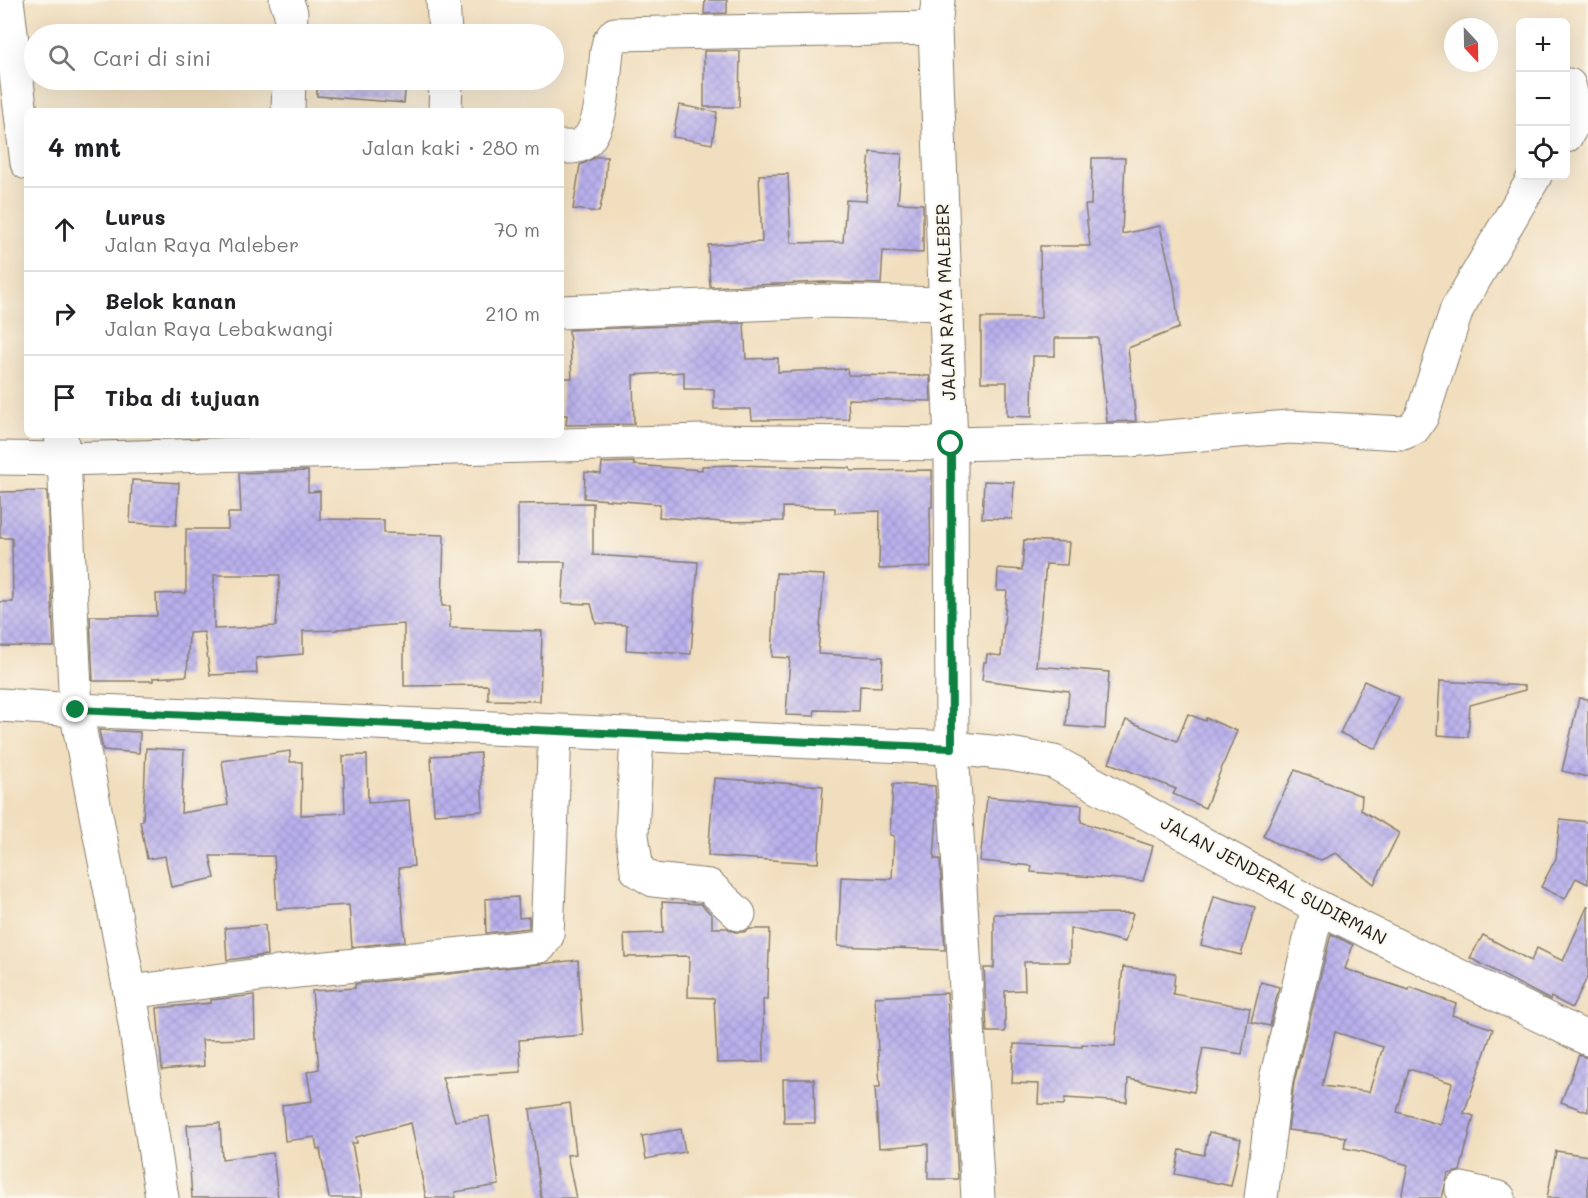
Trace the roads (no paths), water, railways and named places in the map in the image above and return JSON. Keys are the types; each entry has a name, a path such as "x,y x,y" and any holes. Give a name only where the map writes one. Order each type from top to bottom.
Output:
{"street":[{"path":"7,0 24,139"},
{"path":"286,0 291,13 290,24"},
{"path":"443,0 444,24"},
{"path":"564,147 580,146 592,136 597,123 609,42 615,34 937,14"},
{"name":"JALAN RAYA MALEBER","path":"937,14 951,444 952,748 978,1198"},
{"path":"1570,89 1577,117 1570,129"},
{"path":"288,108 289,90"},
{"path":"445,108 446,90"},
{"path":"0,458 62,447 702,441 951,444 1129,440 1289,427 1402,433 1414,428 1422,416 1457,309 1533,180"},
{"path":"564,312 824,301 945,303"},
{"path":"62,447 76,710 130,993 162,1198"},
{"name":"JALAN JENDERAL SUDIRMAN","path":"0,705 952,748 1010,754 1054,762 1318,907 1586,1031"},
{"path":"130,993 259,975 540,946 547,936 555,731"},
{"path":"637,735 632,835 637,870 653,880 709,886 739,914"},
{"path":"1261,1198 1276,1079 1318,907"},
{"path":"1462,1189 1500,1198"}]}
